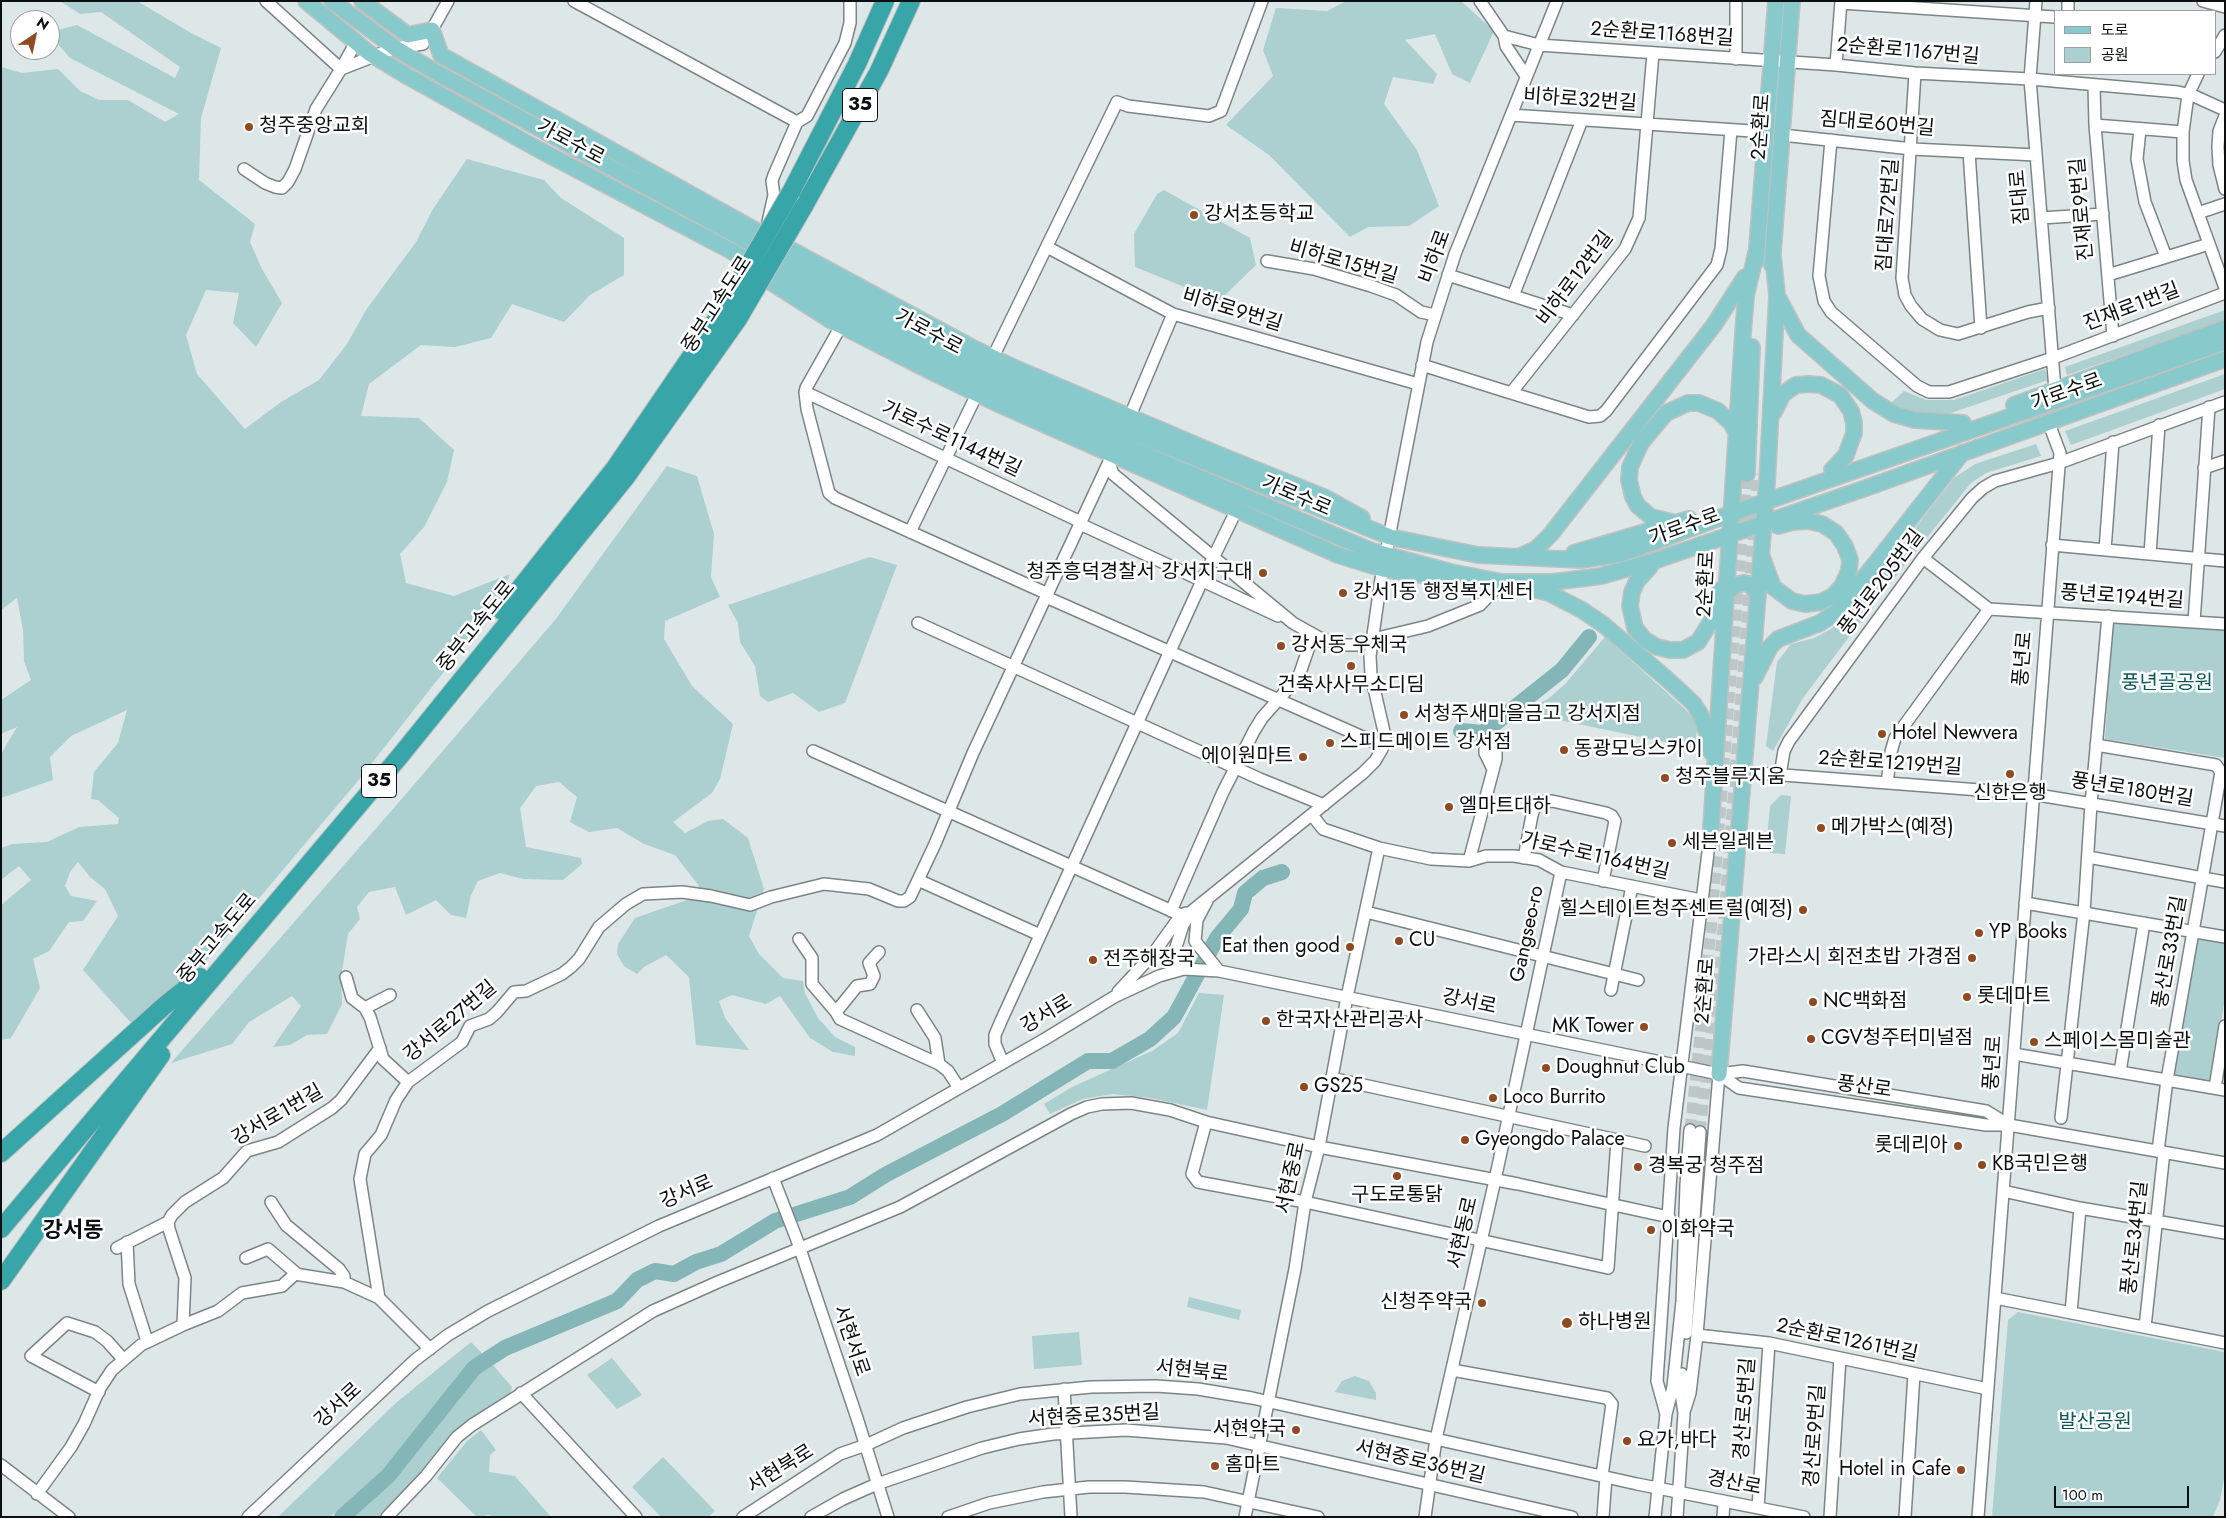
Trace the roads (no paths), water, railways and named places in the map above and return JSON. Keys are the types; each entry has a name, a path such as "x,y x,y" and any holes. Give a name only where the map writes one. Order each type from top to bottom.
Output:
{"highway":[{"name":"중부고속도로","path":"730,315 857,64 885,1"},
{"name":"중부고속도로","path":"1,1229 392,750 615,468 730,315 804,206 879,72 911,1"},
{"name":"중부고속도로","path":"1,1214 204,980"},
{"path":"1,1152 164,1006 204,980"},
{"path":"1,1281 171,1041 204,980"}],"main road":[{"name":"가로수로","path":"306,1 356,42 406,76 534,147 958,372 1001,393 1119,441 1385,562 1502,582 1553,582 1601,576 1654,560 1729,542 1810,506 2225,359"},
{"name":"가로수로","path":"332,1 395,48 415,60 544,132 965,358 1051,399 1119,441 1222,456 1324,497 1350,510 1390,537 1478,555 1538,560 1582,560 1621,554 1832,470 2225,328"},
{"name":"가로수로","path":"362,1 408,35"},
{"name":"2순환로","path":"1776,1 1780,61 1782,135 1753,474 1756,253 1766,132 1780,61 1792,1"},
{"path":"408,35 432,30 441,55"},
{"name":"가로수로","path":"441,55 764,235 993,357 1119,441"},
{"path":"684,225 841,326 977,394 1119,441 1237,509 1338,554 1385,562 1448,580 1572,587 1606,581 1650,567 1729,542 1712,620 1698,642 1683,650 1670,650 1652,645 1642,637 1633,623 1630,606 1632,592 1641,574 1650,567"},
{"path":"1512,558 1531,552 1551,534 1732,300 1756,253"},
{"name":"2순환로","path":"1711,828 1746,296 1756,253"},
{"name":"2순환로","path":"1719,1074 1769,438 1778,295 1773,256"},
{"path":"1778,295 1798,335 1873,402 1894,414 1915,420 1963,424"},
{"name":"가로수로","path":"1765,497 1805,488 2225,342"},
{"path":"1769,438 1776,407 1786,390 1796,385 1809,384 1827,387 1840,395 1846,402 1854,423 1853,439 1849,450 1840,464 1832,470"},
{"path":"1677,523 1663,521 1651,516 1642,510 1633,497 1629,480 1630,467 1641,444 1666,413 1688,403 1699,403 1718,411 1731,423 1736,432"},
{"path":"1751,685 1768,651 1778,639 1820,623 1838,611 1964,451"},
{"path":"1805,488 1800,495 1801,500 1805,505 1810,506"},
{"path":"1786,524 1810,506"},
{"path":"1538,560 1580,552 1731,509"},
{"path":"1761,554 1773,587 1792,601 1805,604 1829,599 1839,590 1846,578 1850,564 1847,549 1841,539 1830,528 1819,523 1803,521 1763,526"},
{"path":"1451,572 1448,563 1455,551"},
{"path":"1502,582 1549,593 1582,610 1604,625 1693,703 1706,726 1710,741 1711,828"},
{"path":"1726,593 1736,585 1744,583 1751,586 1758,595"}],"street":[{"path":"266,1 341,69"},
{"path":"406,76 448,1"},
{"path":"574,1 797,122"},
{"path":"764,235 774,195 772,181 774,175 797,122 807,116 846,43 850,23 850,1"},
{"path":"993,357 1117,102 1128,106 1209,116 1221,111 1262,1"},
{"path":"1480,1 1504,36 1506,46 1526,76"},
{"name":"비하로","path":"1390,537 1418,384 1435,315 1448,275 1557,1"},
{"path":"1736,1 1736,59"},
{"name":"짐대로","path":"2036,1 2030,79 2055,390"},
{"path":"2203,1 2225,7"},
{"path":"1836,65 1841,2 2003,7 2034,15 2054,16"},
{"name":"가로수로","path":"408,35 441,55"},
{"path":"2216,50 2225,35"},
{"name":"2순환로1168번길","path":"1504,36 1539,45 1780,61"},
{"path":"244,169 265,183 275,187 282,188 288,182 295,168 316,109 356,42"},
{"path":"341,69 395,48 423,44"},
{"name":"비하로12번길","path":"1511,393 1625,248 1639,218 1653,53"},
{"name":"2순환로1167번길","path":"1780,61 1915,73 2030,79 2065,78 2094,85 2188,95 2225,110"},
{"name":"짐대로72번길","path":"1915,73 1912,148 1902,278 1905,295 1910,306 1922,319 1940,330 1958,334 2028,312 2049,308"},
{"path":"2198,75 2188,95 2183,132 2183,161 2186,180 2225,288"},
{"name":"진재로9번길","path":"2094,85 2095,125 2108,274 2209,244"},
{"name":"비하로32번길","path":"1511,116 1766,132"},
{"path":"2225,116 2219,131 2218,147 2219,165 2225,189"},
{"path":"1513,296 1582,120"},
{"path":"2095,125 2183,132"},
{"path":"2140,129 2137,159 2145,202 2166,257"},
{"path":"1422,365 1589,416 1600,416 1606,411 1717,264 1721,249 1731,130"},
{"name":"짐대로60번길","path":"1782,135 1912,148 2036,155"},
{"name":"진재로1번길","path":"1831,140 1819,276 1824,301 1831,312 1916,386 1929,392 1949,392 2053,358 2225,293"},
{"path":"1969,152 1981,328"},
{"path":"2198,213 2225,204"},
{"path":"2041,218 2103,214"},
{"name":"비하로9번길","path":"1047,247 1173,314 1418,384"},
{"name":"비하로15번길","path":"1267,261 1314,269 1371,286 1396,295 1421,312 1435,315"},
{"path":"2108,274 2114,336"},
{"path":"1448,275 1573,315"},
{"path":"1040,936 918,880 1119,441 1173,314"},
{"path":"841,326 805,392 807,409 828,493 835,498 1047,595 1383,746"},
{"name":"가로수로1144번길","path":"805,392 1292,623"},
{"path":"910,532 977,394"},
{"name":"풍년로205번길","path":"1780,775 1784,751 1788,741 1923,558 1972,498 1983,488 1995,481 2059,463 2225,402"},
{"name":"풍년로194번길","path":"2194,622 2209,407"},
{"name":"풍년로","path":"1978,1517 2004,1191 2032,794 2060,453 2048,421"},
{"path":"2150,554 2159,425"},
{"path":"1119,441 1113,474 1214,556 1292,623 1313,635 1343,645 1356,645 1372,638 1428,626 1480,605 1502,582"},
{"path":"2105,550 2113,442"},
{"path":"2204,468 2225,461"},
{"path":"1003,1063 995,1044 996,1035 1202,581 1237,509"},
{"path":"1182,912 1210,896 1312,816 1375,761 1383,746 1385,736 1371,675 1372,638 1390,537"},
{"path":"2052,545 2225,561"},
{"path":"1887,783 1895,738 1989,609 1923,558"},
{"name":"풍년로194번길","path":"1989,609 2225,624"},
{"path":"2062,1118 2066,1064 2084,912 2091,804 2108,616"},
{"path":"918,623 1137,724 1324,805"},
{"path":"1114,997 1154,954 1182,912 1223,792 1262,718 1299,676 1313,635"},
{"name":"풍산로33번길","path":"2096,745 2216,765 2221,772 2167,1080 2161,1152"},
{"path":"813,751 1072,867 1182,912"},
{"path":"1468,861 1492,767"},
{"name":"2순환로1219번길","path":"1744,772 2032,794"},
{"name":"풍년로180번길","path":"2032,794 2225,826"},
{"path":"1524,858 1532,814 1539,802 1552,801 1606,813 1616,821 1603,881"},
{"name":"가로수로1164번길","path":"1312,816 1323,829 1380,848 1431,859 1468,861 1486,856 1539,860 1561,872 1701,900"},
{"path":"1666,1414 1657,1381 1674,1128 1711,828"},
{"name":"서현중로","path":"1244,1517 1294,1269 1305,1202 1319,1147 1331,1078 1380,848"},
{"name":"풍산로33번길","path":"2088,857 2225,882"},
{"name":"Gangseo-ro","path":"1526,1034 1561,872"},
{"name":"강서로27번길","path":"380,1298 360,1179 365,1154 381,1135 396,1100 408,1082 462,1042 470,1026 489,1019 498,1012 514,992 526,991 562,974 571,967 579,959 599,927 618,910 643,894 682,892 711,896 750,905 771,897 824,884 869,889 898,902 910,897 918,880"},
{"path":"1611,990 1632,886"},
{"path":"1210,896 1197,920 1195,936 1198,946 1219,971"},
{"path":"2025,904 2084,912 2225,937"},
{"path":"1179,970 1176,947 1183,925 1182,912"},
{"path":"1366,912 1638,980"},
{"path":"2120,1072 2144,923"},
{"path":"800,939 812,958 812,984 840,1019 940,1064 948,1070 959,1088"},
{"path":"836,1012 857,986 870,984 874,976 869,963 879,952"},
{"name":"강서로","path":"248,1517 360,1411 430,1349 448,1335 488,1311 659,1226 878,1135 1114,997 1159,976 1179,970 1219,971 1682,1066"},
{"path":"346,977 352,998 365,1008 377,1033 383,1059 408,1082"},
{"path":"365,1008 390,995"},
{"path":"917,1010 935,1038 940,1064"},
{"path":"2014,1054 2220,1089 2225,1026"},
{"name":"서현동로","path":"1424,1517 1436,1439 1482,1241 1526,1034"},
{"name":"강서로1번길","path":"168,1222 185,1202 223,1178 247,1151 278,1142 332,1108 341,1100 380,1048"},
{"name":"풍산로","path":"1682,1066 1719,1074 1743,1071 1986,1111 2009,1124"},
{"path":"1684,1413 1690,1393 1697,1335 1719,1074"},
{"name":"풍산로","path":"1719,1074 1739,1088 1986,1125 2009,1124 2225,1163"},
{"path":"1331,1078 1645,1146"},
{"path":"387,1517 416,1487 457,1437 472,1425 653,1311 798,1244 900,1207 1087,1107 1131,1103 1170,1110 1206,1122 1319,1147 1495,1180 1669,1217"},
{"path":"1206,1122 1192,1174 1198,1182 1305,1202 1608,1268 1614,1206 1617,1140"},
{"path":"1655,1517 1666,1414 1673,1387 1682,1301 1686,1185 1695,1131 1690,1302 1680,1387 1684,1413 1677,1517"},
{"name":"풍산로34번길","path":"2145,1327 2161,1152"},
{"name":"서현서로","path":"773,1178 798,1244 866,1445 888,1517"},
{"path":"2004,1191 2080,1208 2225,1233"},
{"path":"271,1202 286,1225 339,1269 344,1276 344,1282"},
{"path":"2071,1313 2080,1208"},
{"path":"117,1248 168,1222 185,1278 183,1325"},
{"path":"127,1242 130,1284 147,1341"},
{"path":"246,1258 268,1249 297,1274 344,1282 380,1298 430,1349"},
{"path":"37,1494 71,1447 112,1370 123,1359 147,1341 218,1311 242,1293 282,1286 297,1274"},
{"path":"1995,1298 2225,1343"},
{"path":"99,1392 32,1356 67,1323 94,1332 107,1341 123,1359"},
{"name":"2순환로1261번길","path":"1697,1335 1769,1343 1988,1389"},
{"name":"경산로5번길","path":"1758,1508 1769,1343"},
{"name":"경산로9번길","path":"1830,1517 1840,1358"},
{"path":"1452,1370 1607,1398 1612,1404 1604,1476 1603,1517"},
{"path":"1905,1517 1914,1374"},
{"name":"서현북로","path":"743,1517 840,1454 866,1445 903,1428 967,1407 1020,1394 1091,1386 1156,1386 1198,1389 1268,1402 1657,1488"},
{"path":"1064,1389 1071,1517"},
{"path":"521,1393 636,1517"},
{"name":"서현중로35번길","path":"811,1517 843,1499 877,1484 982,1448 1019,1439 1066,1433 1156,1431 1226,1438 1259,1445"},
{"name":"서현중로36번길","path":"1259,1445 1572,1517"},
{"path":"1,1465 69,1517"},
{"path":"948,1517 1013,1498 1070,1489 1125,1486 1204,1492 1318,1517"},
{"name":"경산로","path":"1657,1488 1804,1517"},
{"path":"1723,1517 1724,1502"}],"waterway":[{"path":"1461,731 1483,733 1562,670 1589,637"},
{"path":"342,1517 388,1476 474,1368 505,1348 617,1301 637,1280 655,1271 674,1274 696,1262 721,1254 775,1221 850,1197 885,1175 1002,1114 1088,1061 1112,1061 1150,1039 1174,1017 1217,938 1241,909 1245,893 1263,878 1282,872"}],"tunnel":[{"path":"1690,1130 1711,931 1747,474"},
{"path":"1700,1132 1723,929 1758,474"}],"place":[{"name":"청주중앙교회","path":"249,127"},
{"name":"강서초등학교","path":"1194,215"},
{"name":"청주흥덕경찰서 강서지구대","path":"1263,573"},
{"name":"강서1동 행정복지센터","path":"1343,593"},
{"name":"강서동 우체국","path":"1281,646"},
{"name":"건축사사무소디딤","path":"1351,666"},
{"name":"서청주새마을금고 강서지점","path":"1404,715"},
{"name":"Hotel Newvera","path":"1882,734"},
{"name":"스피드메이트 강서점","path":"1330,743"},
{"name":"동광모닝스카이","path":"1564,750"},
{"name":"에이원마트","path":"1303,757"},
{"name":"신한은행","path":"2010,774"},
{"name":"청주블루지움","path":"1665,778"},
{"name":"엘마트대하","path":"1449,807"},
{"name":"메가박스(예정)","path":"1821,828"},
{"name":"세븐일레븐","path":"1672,843"},
{"name":"힐스테이트청주센트럴(예정)","path":"1803,910"},
{"name":"YP Books","path":"1979,933"},
{"name":"CU","path":"1399,941"},
{"name":"Eat then good","path":"1350,947"},
{"name":"가라스시 회전초밥 가경점","path":"1972,958"},
{"name":"전주해장국","path":"1093,960"},
{"name":"롯데마트","path":"1967,997"},
{"name":"NC백화점","path":"1813,1002"},
{"name":"한국자산관리공사","path":"1266,1021"},
{"name":"MK Tower","path":"1644,1027"},
{"name":"CGV청주터미널점","path":"1811,1039"},
{"name":"스페이스몸미술관","path":"2034,1042"},
{"name":"Doughnut Club","path":"1546,1068"},
{"name":"GS25","path":"1304,1087"},
{"name":"Loco Burrito","path":"1493,1098"},
{"name":"Gyeongdo Palace","path":"1465,1140"},
{"name":"롯데리아","path":"1958,1146"},
{"name":"KB국민은행","path":"1982,1165"},
{"name":"경복궁 청주점","path":"1638,1167"},
{"name":"구도로통닭","path":"1397,1176"},
{"name":"이화약국","path":"1651,1230"},
{"name":"신청주약국","path":"1482,1303"},
{"name":"하나병원","path":"1567,1323"},
{"name":"서현약국","path":"1296,1430"},
{"name":"요가,바다","path":"1627,1441"},
{"name":"홈마트","path":"1215,1466"},
{"name":"Hotel in Cafe","path":"1961,1470"}],"district":[{"name":"강서동","path":"73,1232"}],"park label":[{"name":"풍년골공원","path":"2167,684"},
{"name":"발산공원","path":"2095,1423"}]}
